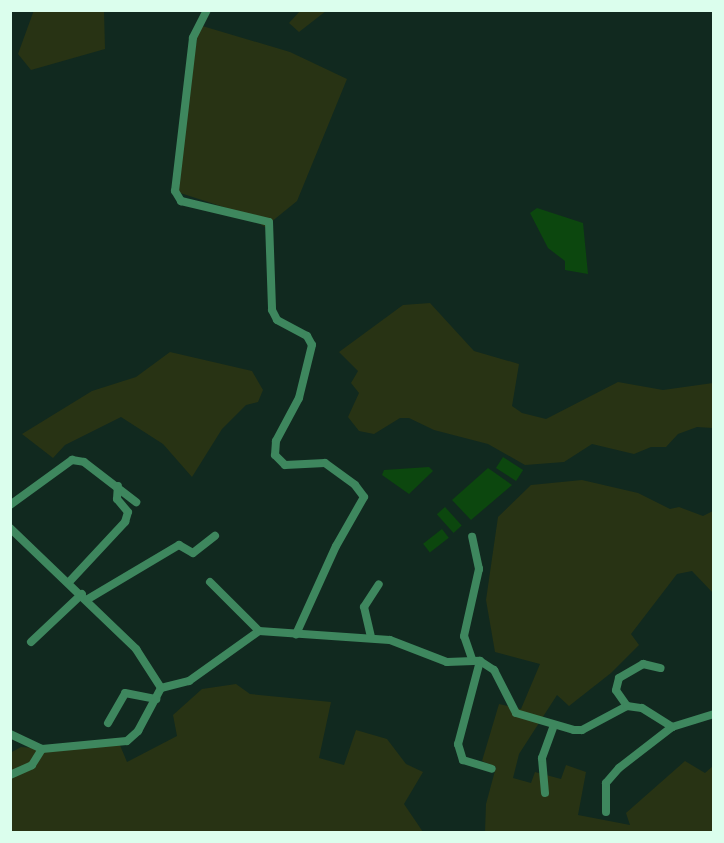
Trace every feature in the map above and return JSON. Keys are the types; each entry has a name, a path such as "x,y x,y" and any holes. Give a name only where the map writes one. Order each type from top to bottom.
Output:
{"street":[{"path":"207,10 193,38 175,191 181,201 269,222 272,310 278,320 308,336 312,345 299,398 276,441 275,455 285,465 325,463 355,485 363,498 296,634"},
{"path":"10,505 72,460 84,462 136,501"},
{"path":"69,581 128,516 117,499 118,486"},
{"path":"10,528 85,596 136,650 161,688"},
{"path":"32,642 85,596 179,544 193,553 215,536"},
{"path":"472,537 479,569 464,636 476,660 458,744 463,760 492,769"},
{"path":"210,582 259,631"},
{"path":"371,638 364,607 379,584"},
{"path":"161,688 189,681 259,631 371,638 390,640 447,662 476,660 494,670 516,713 554,725 582,730 627,706 642,708 672,728"},
{"path":"627,706 616,690 619,678 643,664 661,668"},
{"path":"10,734 42,749 127,741 138,731 161,688"},
{"path":"108,723 125,693 156,699"},
{"path":"606,812 606,783 619,768 672,728 714,714"},
{"path":"545,793 542,758 554,725"},
{"path":"10,775 32,765 42,749"}],"shaded area":[{"path":"34,10 104,11 105,49 31,70 18,54"},
{"path":"300,11 326,11 299,32 289,23"},
{"path":"199,25 290,52 347,79 297,201 265,227 242,213 174,191"},
{"path":"537,208 583,223 588,274 565,270 565,261 548,248 530,213"},
{"path":"430,303 474,351 519,364 512,406 522,413 546,419 618,382 663,390 713,383 713,428 697,427 678,434 666,447 651,447 634,454 592,444 564,462 525,465 488,444 434,430 409,418 400,418 374,434 359,431 348,417 359,393 351,383 358,371 339,352 403,305"},
{"path":"170,352 252,371 263,390 258,402 246,405 222,429 192,477 163,444 121,417 65,445 53,458 22,434 92,391 136,377"},
{"path":"503,457 523,470 516,481 496,468"},
{"path":"429,467 433,471 409,494 382,475 384,470"},
{"path":"488,468 512,485 471,520 452,500"},
{"path":"582,480 638,493 670,509 679,507 703,516 713,511 713,593 692,571 677,574 631,634 639,645 611,673 569,706 557,695 519,754 513,778 531,783 535,772 561,779 566,765 586,772 578,815 630,825 626,813 685,761 705,773 713,766 713,832 485,832 486,804 496,767 482,761 499,704 521,709 540,664 495,652 486,600 498,517 531,485"},
{"path":"445,507 462,526 454,533 437,514"},
{"path":"442,529 449,538 430,552 423,544"},
{"path":"236,684 250,694 331,702 319,758 344,765 356,730 387,739 406,764 423,772 404,804 423,832 11,832 10,753 21,747 49,749 117,738 127,762 177,736 173,715 202,689"}]}
